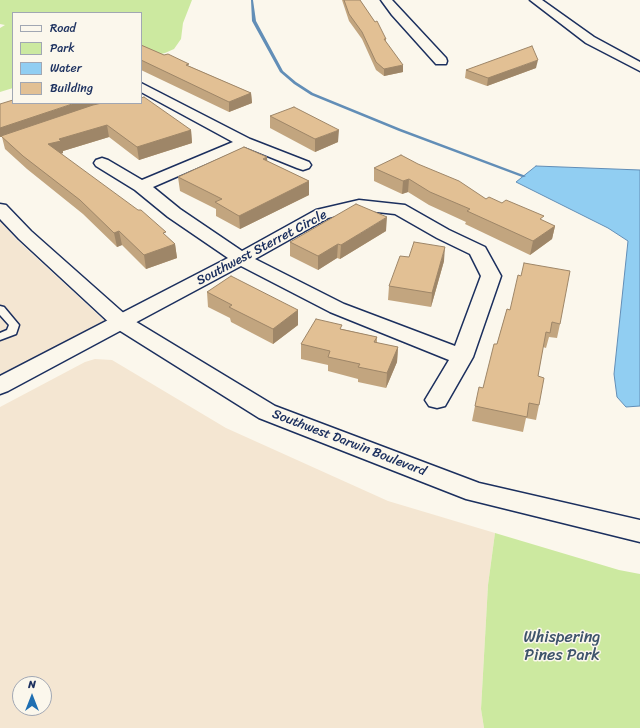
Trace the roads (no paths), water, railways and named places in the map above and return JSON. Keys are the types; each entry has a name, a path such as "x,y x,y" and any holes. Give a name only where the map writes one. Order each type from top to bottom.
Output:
{"street":[{"path":"386,0 396,13 441,61"},
{"path":"535,0 590,40 640,67"},
{"path":"142,88 245,142 303,165"},
{"path":"142,100 156,96"},
{"path":"141,186 245,142"},
{"path":"102,163 141,186 174,214 241,259 337,308 462,356"},
{"name":"Southwest Sterret Circle","path":"0,386 241,259 322,214 359,205 399,209 443,234 478,251 491,276 462,356 437,400"},
{"name":"Southwest Darwin Boulevard","path":"0,209 25,235 121,322 267,412 475,492 640,531"}],"lane":[{"path":"0,309 14,325 12,332 0,337"}],"water":[{"path":"536,166 640,170 640,406 626,407 617,397 614,374 628,241 608,228 516,182"}],"waterway":[{"path":"252,0 254,21 282,72 295,83 312,94 400,130 524,176"}],"park label":[{"name":"Whispering Pines Park","path":"562,647"}]}
